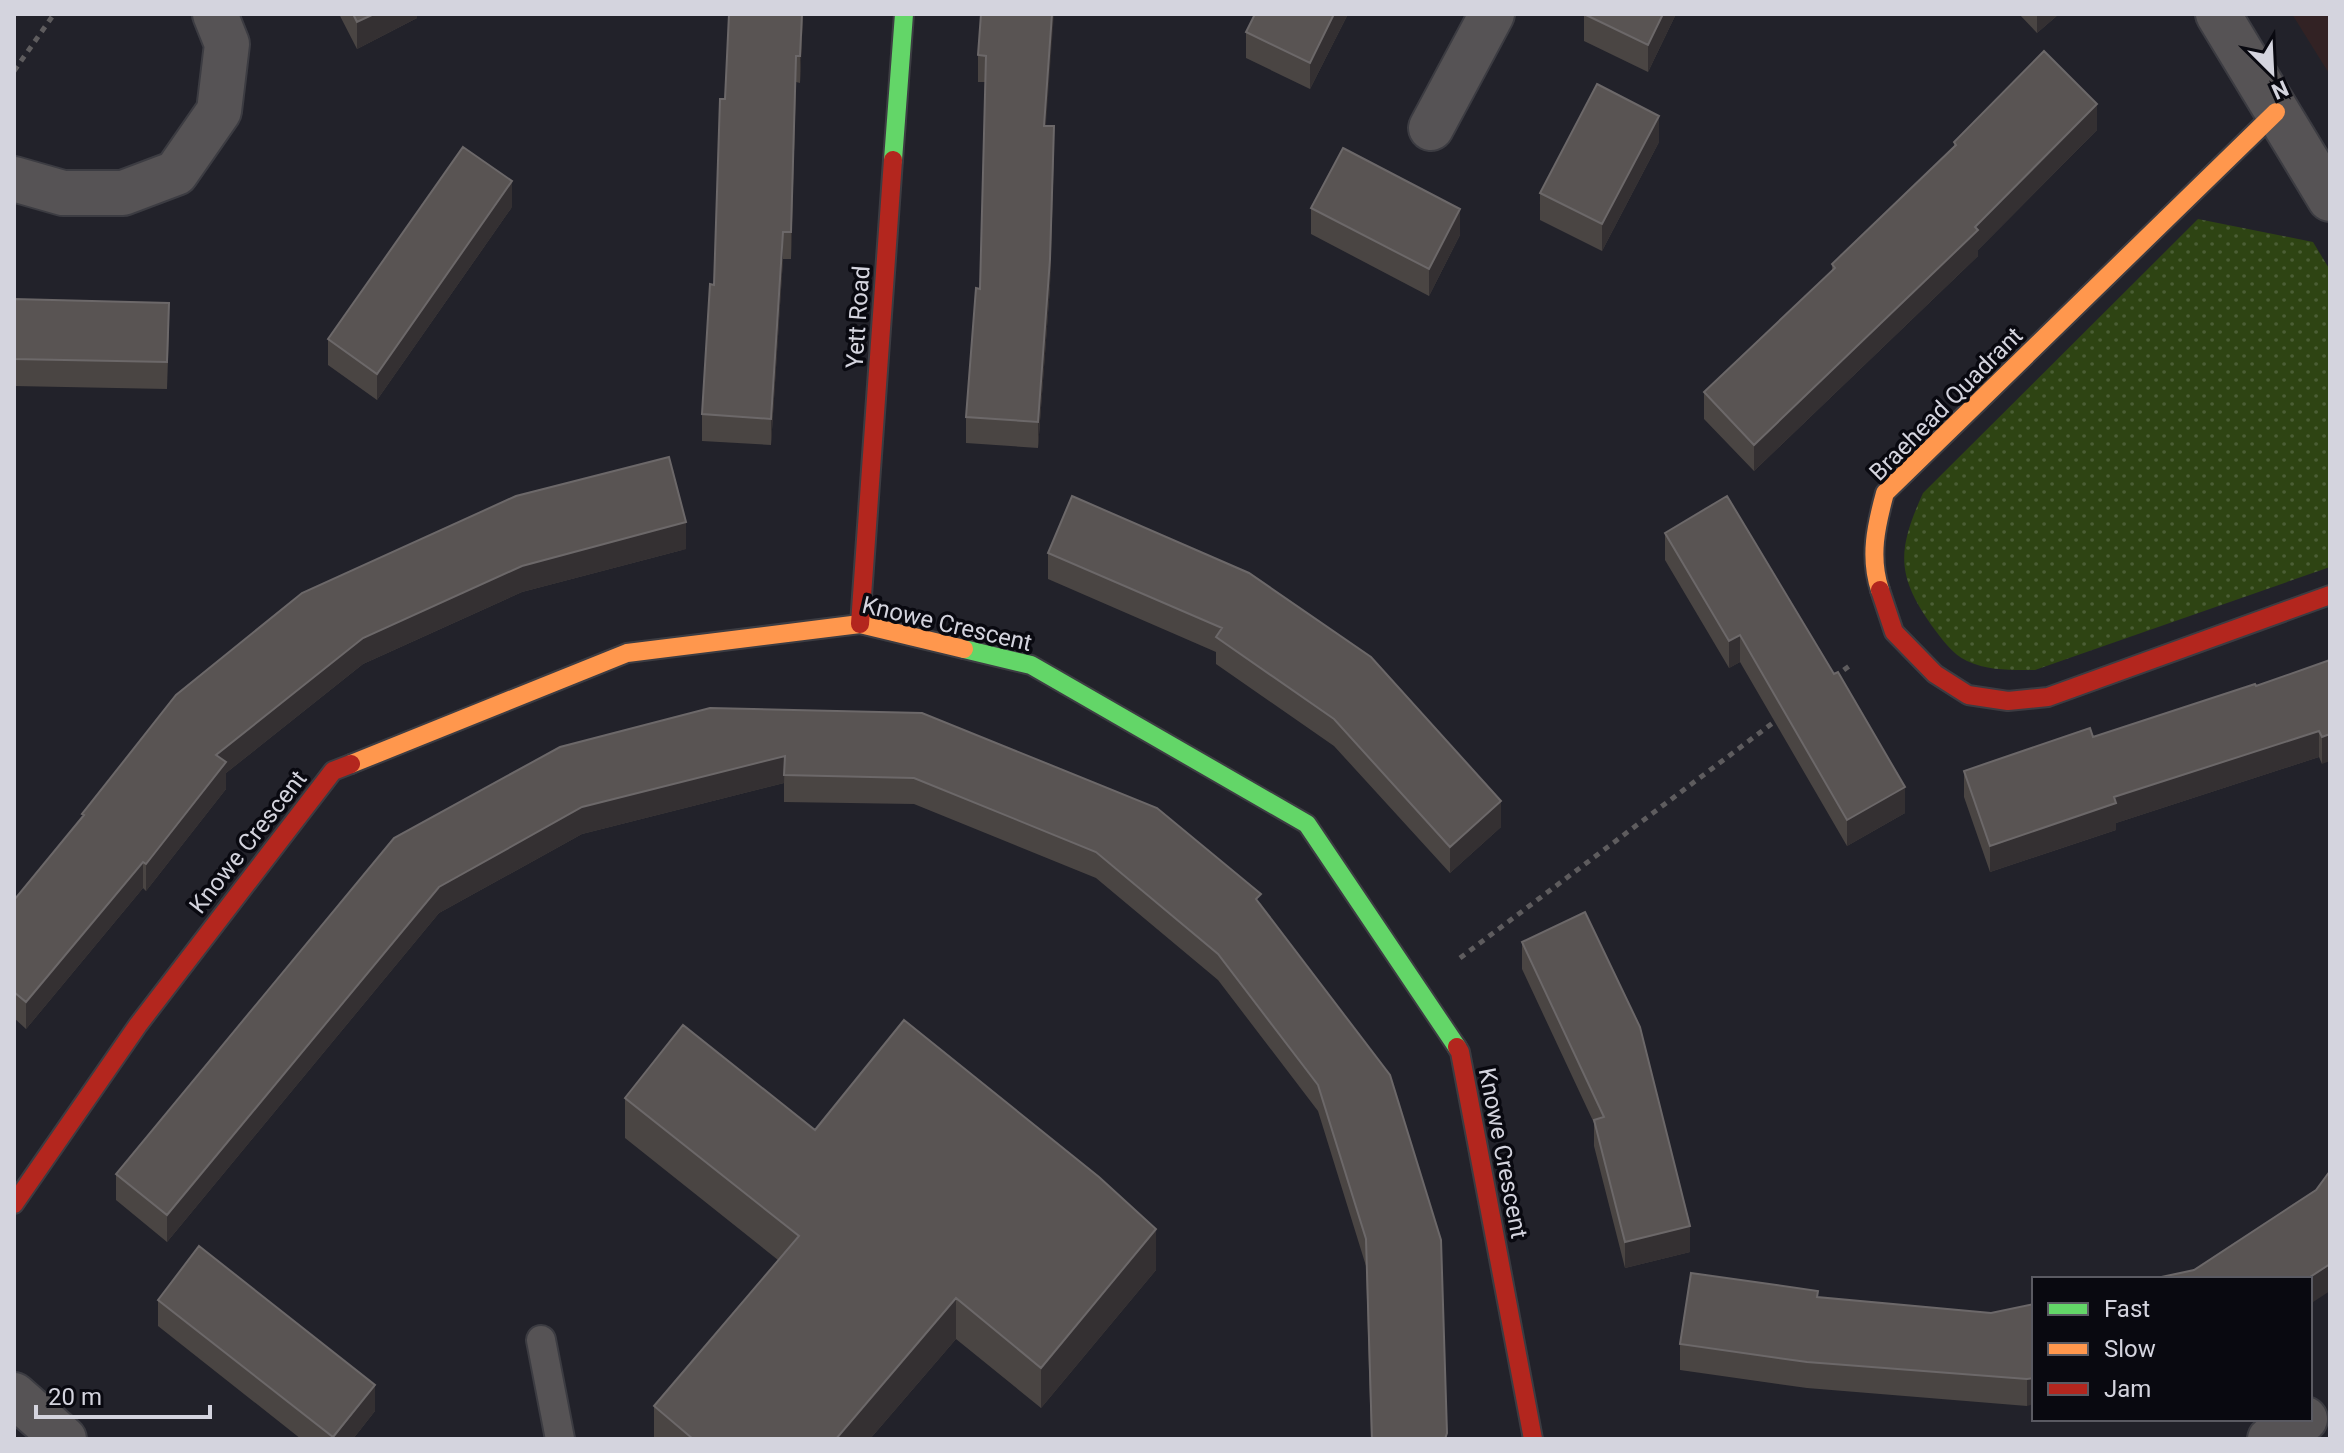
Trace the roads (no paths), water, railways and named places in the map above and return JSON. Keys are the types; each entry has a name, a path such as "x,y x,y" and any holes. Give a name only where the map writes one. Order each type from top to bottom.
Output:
{"street":[{"path":"14,179 63,193 123,193 176,173 219,111 227,44 215,14"},
{"name":"Yett Road","path":"860,624 904,14"},
{"path":"1431,128 1492,14"},
{"path":"2218,14 2330,199"},
{"name":"Braehead Quadrant","path":"2276,112 1885,493 1874,533 1875,575 1894,632 1935,674 1968,695 2008,701 2048,697 2330,595"},
{"name":"Knowe Crescent","path":"14,1204 138,1025 333,771 627,653 860,624 1031,665 1307,824 1460,1052 1533,1439"},
{"path":"14,1395 64,1439"},
{"path":"2312,1416 2330,1405"},
{"path":"2270,1439 2303,1421"}],"lane":[{"path":"541,1340 560,1439"}]}
